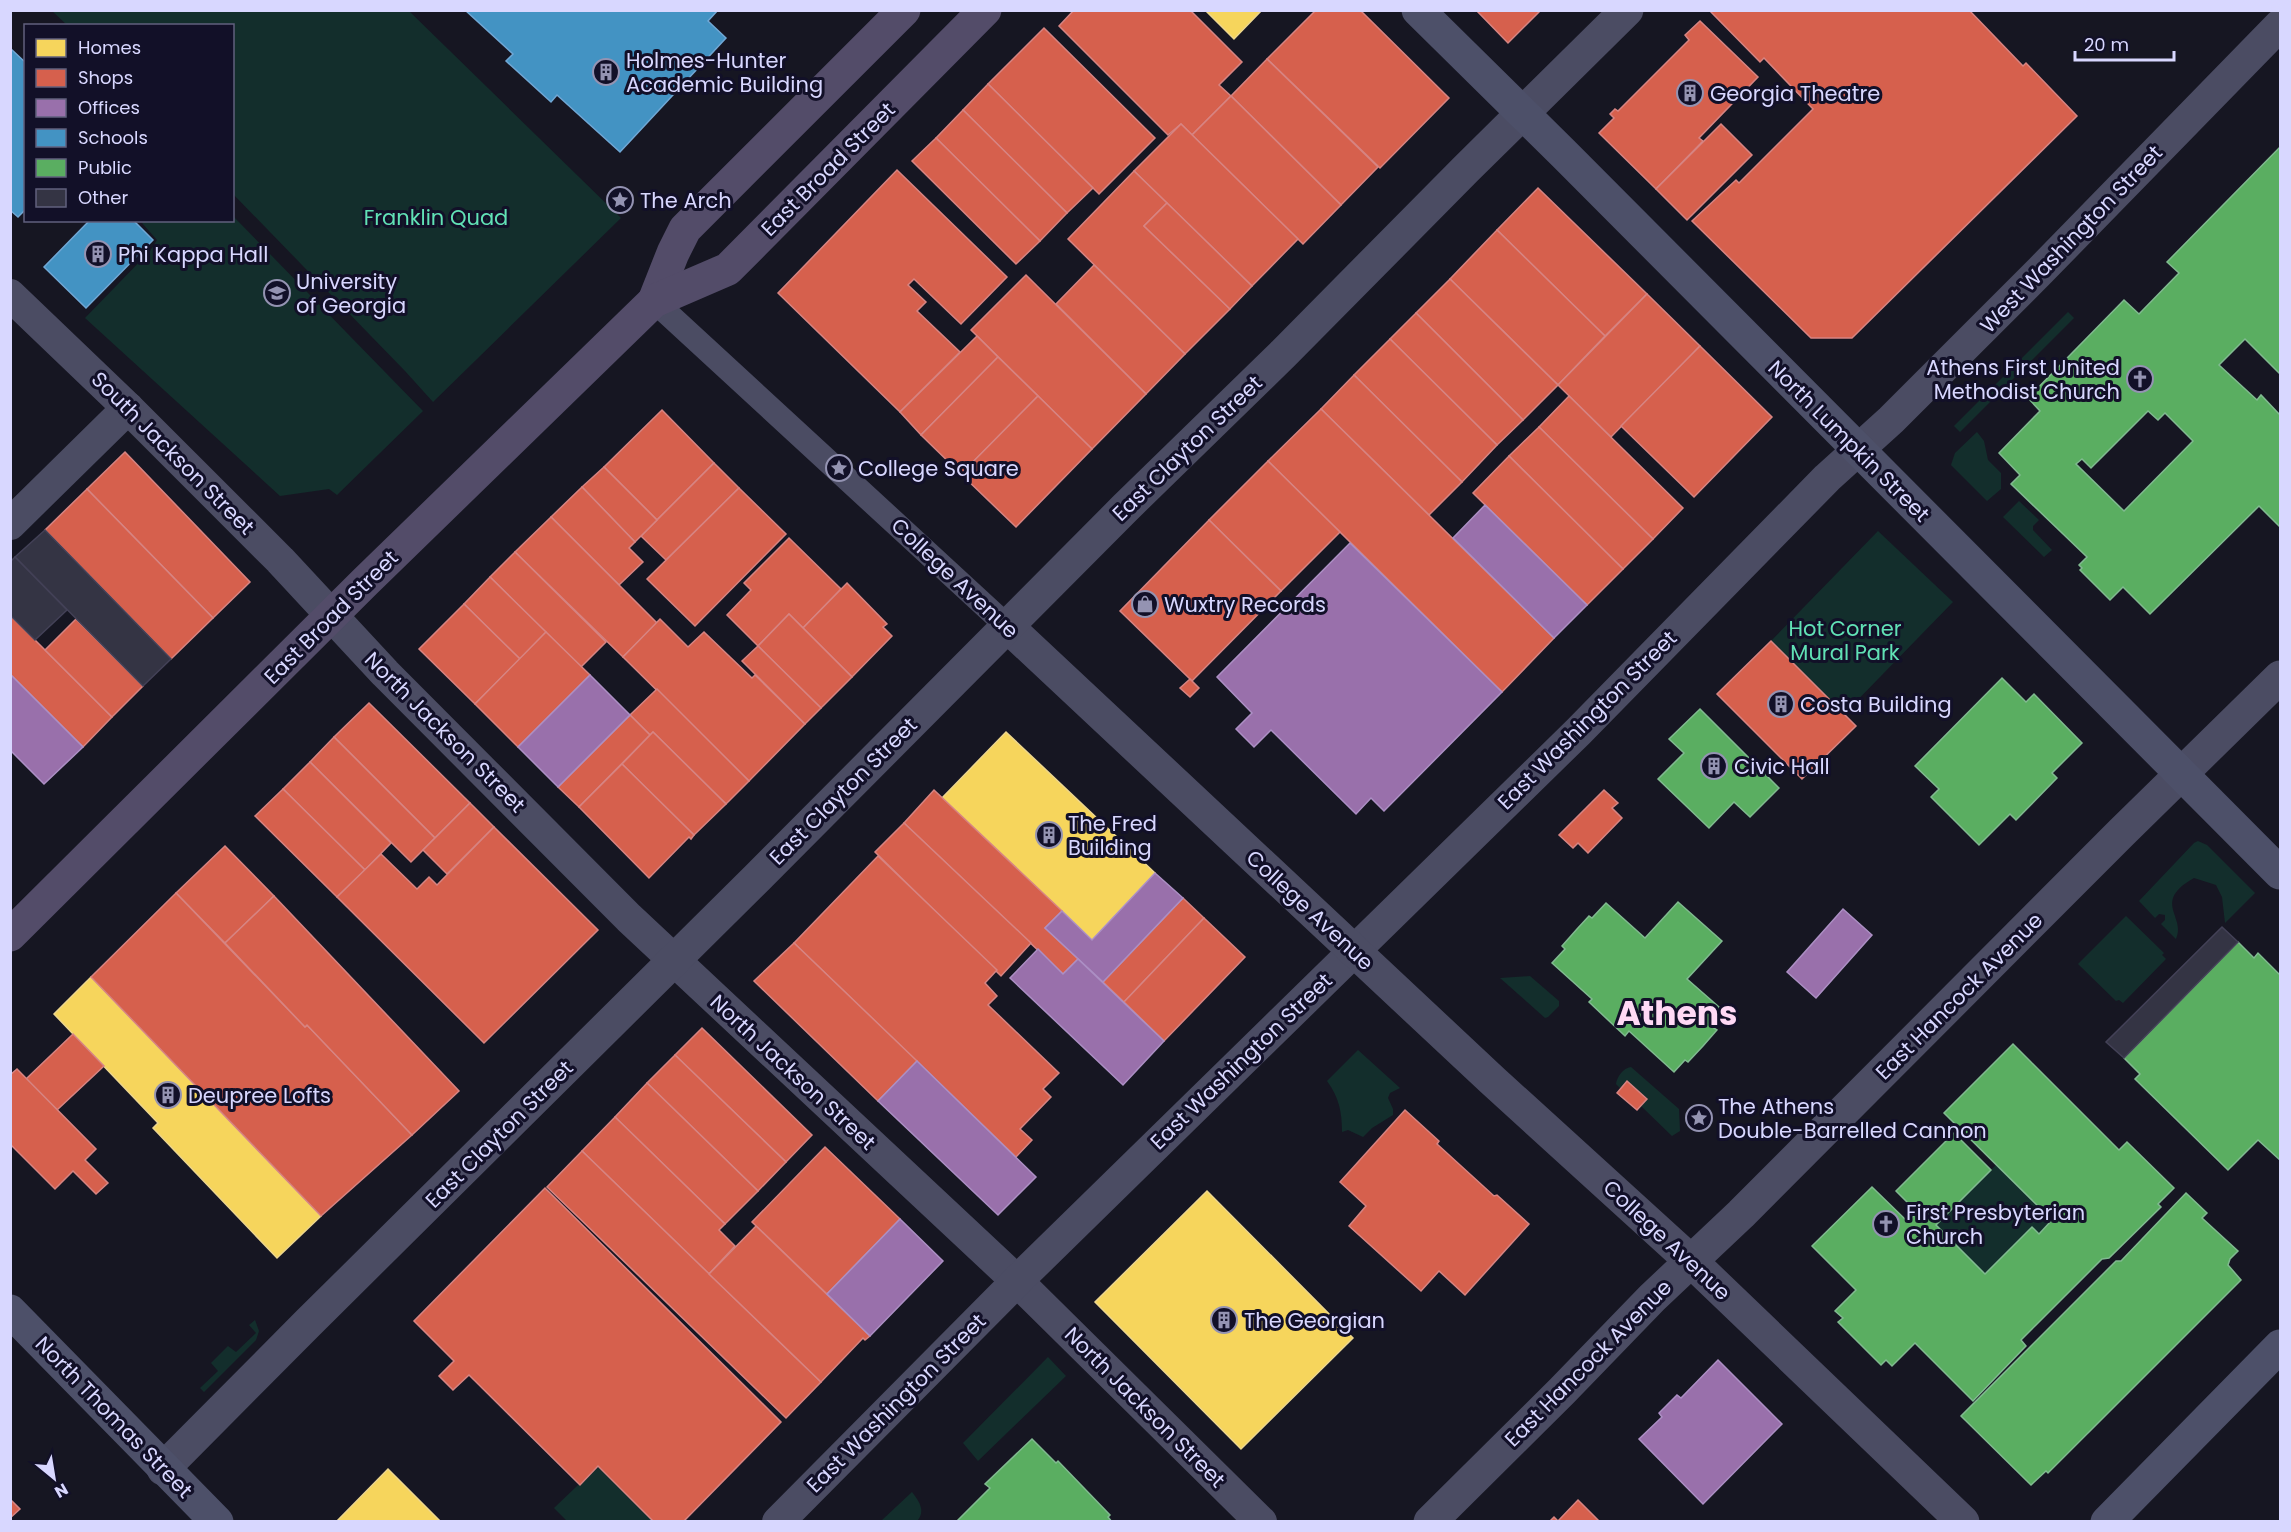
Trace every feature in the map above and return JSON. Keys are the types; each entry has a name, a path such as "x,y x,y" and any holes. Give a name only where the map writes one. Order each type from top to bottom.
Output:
{"main road":[{"name":"East Broad Street","path":"654,301 673,253 686,229 904,10"},
{"name":"East Broad Street","path":"10,935 654,301 728,269 985,10"},
{"name":"North Lumpkin Street","path":"1418,10 2280,873"},
{"name":"North Thomas Street","path":"10,1311 163,1469 217,1521"},
{"path":"2107,1521 2280,1346"}],"street":[{"name":"East Clayton Street","path":"163,1469 1627,10"},
{"name":"West Washington Street","path":"1858,450 2033,279 2280,25"},
{"name":"South Jackson Street","path":"10,295 128,408 280,560 332,616"},
{"name":"College Avenue","path":"654,301 1008,627 1504,1092 1692,1262 1963,1521"},
{"path":"10,524 128,408"},
{"name":"East Washington Street","path":"778,1521 1017,1281 1578,732 1818,486 1858,450"},
{"name":"North Jackson Street","path":"332,616 385,673 673,960 1017,1281 1261,1521"},
{"name":"East Hancock Avenue","path":"1430,1521 1562,1391 1652,1298 1692,1262 2280,677"}],"green space":[{"name":"Franklin Quad","path":"52,11 409,11 621,218 433,402 234,195 234,24 66,24"},
{"path":"234,217 423,411 337,495 329,489 280,496 85,318 150,251 157,240 142,223 234,222"},
{"path":"2068,312 2074,318 1960,432 1954,426"},
{"path":"1977,432 1984,441 1988,460 2001,473 2001,489 1987,501 1951,465 1955,453"},
{"path":"2019,501 2039,520 2033,526 2033,530 2052,550 2044,557 2003,517"},
{"name":"Hot Corner Mural Park","path":"1878,531 1953,602 1844,714 1771,641"},
{"path":"2198,841 2207,845 2255,893 2225,923 2222,897 2216,885 2194,878 2181,887 2172,902 2178,931 2176,939 2161,924 2165,920 2165,915 2159,914 2155,918 2139,901"},
{"path":"2126,916 2164,953 2162,955 2166,959 2123,1003 2116,1001 2078,964"},
{"path":"1530,976 1559,1001 1559,1006 1548,1017 1545,1018 1500,978"},
{"path":"1358,1050 1400,1088 1390,1093 1388,1098 1393,1115 1372,1128 1363,1137 1348,1130 1342,1132 1339,1105 1327,1081"},
{"path":"1631,1067 1679,1109 1680,1131 1672,1136 1641,1106 1647,1098 1628,1082 1621,1089 1616,1084 1621,1073"},
{"path":"1996,1165 2052,1220 2039,1234 2032,1227 1985,1274 1936,1225"},
{"path":"255,1320 259,1331 256,1340 204,1392 200,1388 218,1371 211,1363 228,1346 236,1352 256,1333 249,1325"},
{"path":"1048,1357 1066,1376 978,1461 963,1443"},
{"path":"598,1466 654,1521 567,1521 554,1508"},
{"path":"912,1492 921,1510 917,1521 881,1521"}],"building: Homes":[{"path":"1205,10 1262,10 1234,39"},
{"name":"The Fred Building","path":"1006,732 1155,873 1092,940 942,798"},
{"name":"Deupree Lofts","path":"91,977 321,1216 277,1258 153,1128 158,1123 54,1014"},
{"name":"The Georgian","path":"1207,1191 1353,1338 1241,1449 1095,1302"},
{"path":"388,1469 441,1522 336,1522"}],"building: Shops":[{"path":"1074,10 1190,10 1242,62 1219,85 1231,96 1192,135 1181,124 1168,135 1059,26"},
{"path":"1316,10 1360,10 1449,98 1380,168 1267,59"},
{"path":"1476,10 1541,10 1508,43"},
{"path":"1969,10 2023,66 2026,63 2077,116 1852,338 1811,338 1692,221 1736,180 1739,183 1813,109 1764,58 1760,62 1710,11"},
{"name":"Georgia Theatre","path":"1700,21 1758,77 1699,138 1703,141 1656,189 1599,133 1614,118 1610,114 1615,109 1618,111 1689,40 1685,35"},
{"path":"1044,28 1155,138 1099,194 988,84"},
{"path":"1267,59 1378,167 1341,205 1231,96"},
{"path":"988,84 1093,188 1067,213 963,110"},
{"path":"1231,96 1341,205 1303,244 1192,135"},
{"path":"963,110 1067,213 1040,241 936,138"},
{"path":"1181,124 1298,239 1252,286 1134,171"},
{"path":"1721,124 1752,155 1687,220 1656,189"},
{"path":"936,138 1040,241 1016,264 912,161"},
{"path":"897,170 1007,277 961,324 914,279 908,285 926,302 917,311 960,352 900,412 778,293"},
{"path":"1134,171 1167,203 1144,226 1230,309 1185,354 1068,239"},
{"path":"1538,188 1647,294 1605,336 1497,230"},
{"path":"1167,203 1252,286 1230,309 1144,226"},
{"path":"1497,230 1605,336 1558,385 1450,279"},
{"path":"1094,265 1185,354 1146,394 1056,304"},
{"path":"1026,275 1146,394 1092,449 971,330"},
{"path":"1450,279 1558,385 1523,420 1416,313"},
{"path":"1647,294 1700,346 1611,437 1558,385"},
{"path":"1416,313 1523,420 1497,445 1390,339"},
{"path":"977,336 998,357 921,435 900,412"},
{"path":"1390,339 1497,445 1462,482 1354,375"},
{"path":"1700,346 1772,417 1694,497 1621,426"},
{"path":"998,357 1038,396 961,474 921,435"},
{"path":"1354,375 1462,482 1429,515 1321,409"},
{"path":"1038,396 1092,449 1016,527 961,474"},
{"path":"1569,396 1683,508 1653,539 1539,427"},
{"path":"1321,409 1554,638 1502,692 1268,461"},
{"path":"662,410 714,463 657,520 604,467"},
{"path":"1539,427 1653,539 1623,569 1509,456"},
{"path":"125,452 250,582 213,618 87,489"},
{"path":"1509,456 1623,569 1587,605 1473,493"},
{"path":"1268,461 1340,532 1281,591 1209,520"},
{"path":"714,463 739,488 666,560 641,536"},
{"path":"604,467 657,520 635,542 582,487"},
{"path":"582,487 635,542 629,548 643,562 619,585 551,517"},
{"path":"739,488 786,534 695,626 647,579"},
{"path":"87,489 213,618 171,659 45,530"},
{"path":"551,517 657,623 623,657 515,552"},
{"path":"1209,520 1281,591 1192,681 1120,611"},
{"path":"789,538 841,589 803,628 789,614 758,646 727,615 751,590 744,583"},
{"path":"515,552 606,642 581,667 490,577"},
{"path":"490,577 546,632 520,659 464,604"},
{"path":"847,583 887,624 883,627 892,636 852,677 803,628"},
{"path":"464,604 520,659 475,704 419,649"},
{"path":"789,614 852,677 821,708 758,646"},
{"path":"10,615 112,717 83,747 10,674"},
{"path":"76,619 143,686 112,717 45,650"},
{"path":"660,619 688,647 704,632 752,678 755,675 805,724 749,781 623,657"},
{"path":"546,632 590,675 518,747 475,704"},
{"name":"Costa Building","path":"1771,641 1856,726 1802,779 1717,694"},
{"path":"758,646 821,708 805,724 742,661"},
{"path":"1190,679 1199,688 1190,697 1180,688"},
{"path":"657,689 749,781 726,804 653,732 650,735 630,715"},
{"path":"369,703 470,803 435,838 334,737"},
{"path":"630,715 650,735 579,807 558,787"},
{"path":"653,732 726,804 694,835 622,764"},
{"path":"334,737 435,838 411,862 310,762"},
{"path":"310,762 391,843 365,870 283,789"},
{"path":"622,764 694,835 691,839 689,837 649,878 579,807"},
{"path":"283,789 365,870 337,897 255,816"},
{"path":"934,790 1062,911 1045,928 1078,959 1063,974 904,823"},
{"path":"1604,790 1618,803 1612,808 1622,818 1588,853 1578,843 1573,848 1559,835"},
{"path":"470,803 494,827 447,874 423,850"},
{"path":"904,823 1031,943 1001,976 875,852"},
{"path":"494,827 598,930 484,1043 337,897 381,854 417,889 429,877 437,885"},
{"path":"225,846 274,896 225,943 176,893"},
{"path":"878,856 997,970 985,983 997,996 988,1005 1059,1073 1043,1089 1051,1097 1020,1129 1032,1140 1016,1157 794,943"},
{"path":"176,893 412,1135 321,1216 91,977"},
{"path":"274,896 459,1091 412,1135 225,943"},
{"path":"1183,898 1204,918 1124,1002 1103,982"},
{"path":"1204,918 1245,957 1164,1041 1124,1002"},
{"path":"794,943 917,1061 878,1101 754,981"},
{"path":"702,1028 812,1135 786,1162 675,1055"},
{"path":"73,1034 104,1066 57,1110 26,1079"},
{"path":"675,1055 786,1162 758,1191 647,1083"},
{"path":"17,1069 96,1149 85,1160 108,1183 96,1194 73,1171 55,1189 10,1144 10,1075"},
{"path":"1627,1081 1647,1099 1637,1110 1617,1093"},
{"path":"647,1083 758,1191 725,1224 615,1117"},
{"path":"1405,1110 1439,1141 1437,1144 1494,1196 1497,1195 1529,1224 1465,1295 1439,1271 1421,1291 1349,1226 1366,1206 1340,1182"},
{"path":"615,1117 725,1224 719,1230 735,1246 709,1274 582,1151"},
{"path":"825,1147 900,1219 827,1294 752,1222"},
{"path":"582,1151 821,1382 786,1418 547,1187"},
{"path":"545,1188 781,1422 683,1522 654,1522 598,1466 580,1485 469,1375 453,1390 439,1376 454,1361 414,1321"},
{"path":"756,1226 870,1336 865,1340 863,1338 821,1382 709,1274"},
{"path":"10,1499 20,1509 10,1518"},
{"path":"1578,1500 1600,1522 1549,1522 1554,1517 1558,1521"}],"building: Offices":[{"path":"1485,505 1587,605 1554,638 1453,538"},
{"path":"1350,543 1502,692 1384,811 1371,798 1356,814 1271,730 1254,747 1236,729 1252,713 1217,677"},
{"path":"10,674 83,747 44,784 10,750"},
{"path":"590,675 630,715 558,787 518,747"},
{"path":"1155,873 1183,898 1103,982 1045,928 1062,911 1092,940"},
{"path":"1843,909 1872,935 1816,998 1787,972"},
{"path":"1038,949 1063,974 1078,959 1164,1041 1123,1085 1010,978"},
{"path":"917,1061 1036,1177 998,1215 878,1101"},
{"path":"900,1219 943,1261 870,1336 827,1294"},
{"path":"1718,1360 1782,1424 1703,1504 1639,1439 1662,1417 1659,1413 1677,1395 1681,1398"}],"building: Schools":[{"name":"Holmes-Hunter Academic Building","path":"465,10 718,10 708,21 726,38 620,152 557,95 551,102 506,61 513,54"},
{"path":"10,48 24,61 24,211 18,217 10,210"},
{"name":"Phi Kappa Hall","path":"88,222 135,222 153,240 86,308 44,267"}],"building: Public":[{"name":"Athens First United Methodist Church","path":"2280,147 2280,374 2245,339 2219,365 2257,400 2261,395 2280,415 2280,527 2259,506 2150,614 2123,587 2110,600 2080,570 2082,568 2079,565 2087,557 2011,484 2020,475 1999,453 2040,411 2028,398 2124,300 2139,314 2179,273 2167,262","holes":["2148,411 2158,420 2165,413 2193,441 2124,511 2076,464 2082,459 2091,468"]},
{"path":"2002,678 2026,702 2034,694 2082,743 2052,773 2057,778 2016,820 2010,814 1979,845 1931,797 1939,789 1915,766"},
{"name":"Civic Hall","path":"1700,709 1779,788 1750,817 1734,802 1709,828 1658,779 1684,753 1669,739"},
{"path":"1678,902 1722,941 1687,979 1727,1014 1714,1028 1717,1030 1703,1046 1688,1062 1685,1060 1674,1072 1629,1031 1625,1036 1589,1002 1592,999 1552,963 1565,949 1562,946 1577,929 1589,916 1592,918 1606,903 1645,938"},
{"path":"2238,942 2254,958 2258,953 2280,975 2280,1160 2258,1140 2228,1170 2135,1079 2140,1074 2124,1058"},
{"name":"First Presbyterian Church","path":"2013,1044 2119,1150 2127,1142 2174,1188 2158,1204 2161,1207 2109,1258 2102,1259 2021,1340 2026,1346 1973,1401 1915,1343 1892,1366 1886,1360 1881,1365 1838,1322 1843,1318 1835,1311 1856,1290 1812,1246 1872,1187 1908,1222 1917,1212 1896,1191 1954,1133 1991,1170 1936,1225 1985,1274 2032,1227 2039,1234 2052,1220 1944,1113"},
{"path":"2186,1193 2207,1213 2202,1218 2238,1251 2230,1259 2228,1265 2241,1280 2048,1473 2046,1471 2031,1485 1961,1416 2116,1261 2121,1261"},
{"path":"1032,1439 1056,1463 1058,1461 1110,1515 1108,1517 1112,1522 956,1522 990,1488 985,1484"}],"building: Other":[{"path":"45,530 171,659 143,686 15,557"},
{"path":"15,557 67,610 35,640 10,615 10,562"},
{"path":"2222,927 2238,942 2124,1058 2106,1042"}],"place":[{"name":"Holmes-Hunter Academic Building","path":"606,72"},
{"name":"Georgia Theatre","path":"1690,93"},
{"name":"The Arch","path":"620,200"},
{"name":"Phi Kappa Hall","path":"98,254"},
{"name":"University of Georgia","path":"277,293"},
{"name":"Athens First United Methodist Church","path":"2140,379"},
{"name":"College Square","path":"839,468"},
{"name":"Wuxtry Records","path":"1145,604"},
{"name":"Costa Building","path":"1781,704"},
{"name":"Civic Hall","path":"1714,766"},
{"name":"The Fred Building","path":"1049,835"},
{"name":"Deupree Lofts","path":"168,1095"},
{"name":"The Athens Double-Barrelled Cannon","path":"1699,1118"},
{"name":"First Presbyterian Church","path":"1886,1224"},
{"name":"The Georgian","path":"1224,1320"}],"district":[{"name":"Athens","path":"1677,1013"}]}
